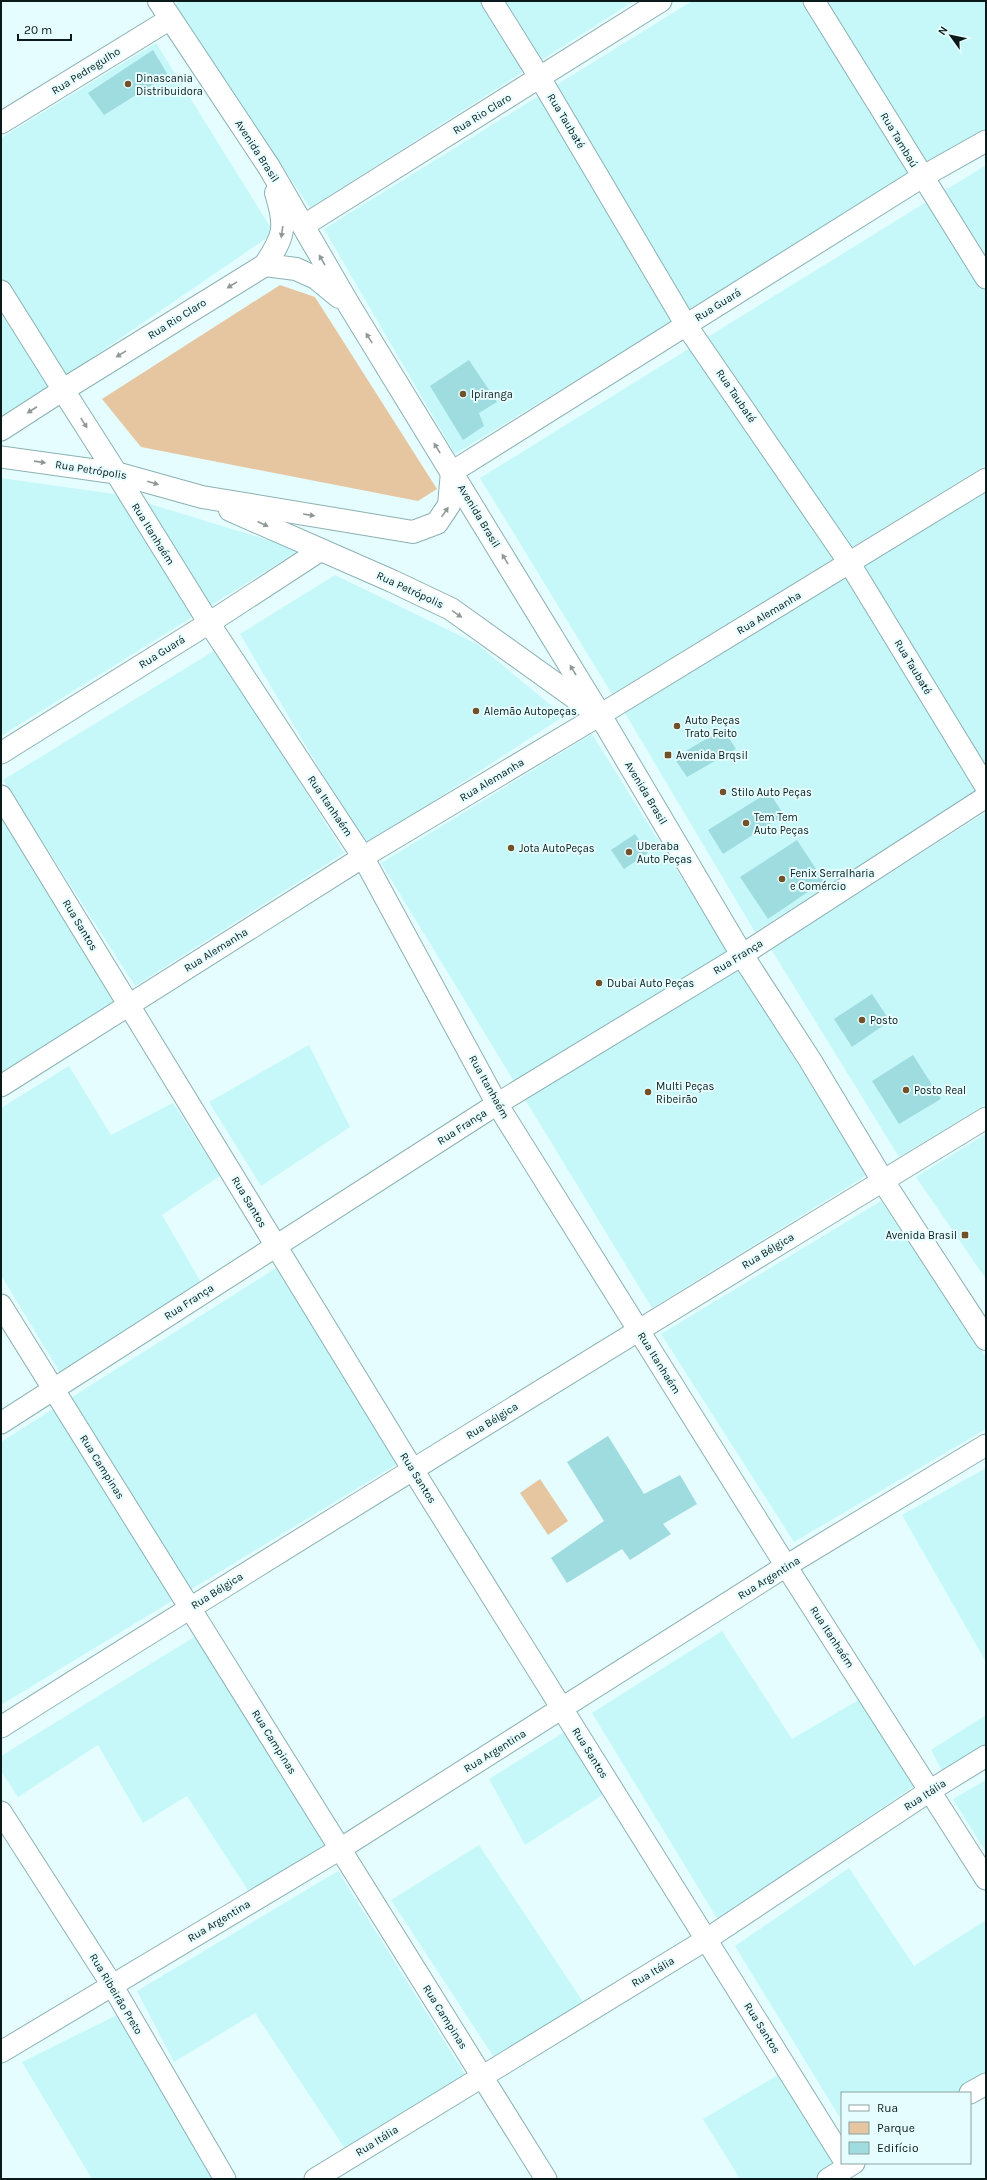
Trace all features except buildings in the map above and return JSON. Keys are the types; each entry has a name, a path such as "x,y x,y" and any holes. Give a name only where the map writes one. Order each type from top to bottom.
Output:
{"main road":[{"name":"Avenida Brasil","path":"159,1 269,168 349,305 600,715 742,955 810,1060 883,1181 986,1339"},
{"name":"Rua Rio Claro","path":"63,390 265,265 280,242 283,225 281,209 269,168"},
{"name":"Avenida Brasil","path":"265,265 296,269 316,278 349,305"},
{"name":"Rua Itanhaém","path":"63,390 116,472"},
{"name":"Rua Petrópolis","path":"116,472 202,497 413,532 437,523 450,505 452,472"},
{"name":"Rua Petrópolis","path":"202,497 451,609 600,715"}],"street":[{"name":"Rua Taubaté","path":"492,1 540,78 686,325 850,564 986,787"},
{"name":"Rua Rio Claro","path":"303,226 661,1"},
{"name":"Rua Tambaú","path":"814,1 986,278"},
{"name":"Rua Pedregulho","path":"1,123 170,19"},
{"name":"Rua Guará","path":"452,472 922,177 986,141"},
{"name":"Rua Itanhaém","path":"1,291 63,390"},
{"name":"Rua Rio Claro","path":"1,430 63,390"},
{"name":"Rua Petrópolis","path":"1,457 116,472"},
{"name":"Rua Itanhaém","path":"116,472 209,624 363,857 497,1104 786,1566 986,1879"},
{"name":"Rua Alemanha","path":"1,1086 363,857 850,564 986,479"},
{"name":"Rua Guará","path":"1,752 209,624 322,550"},
{"name":"Rua Santos","path":"1,796 413,1470 841,2153"},
{"name":"Rua França","path":"1,1423 497,1104 742,955 986,797"},
{"name":"Rua Bélgica","path":"1,1727 190,1607 638,1330 986,1118"},
{"name":"Rua Campinas","path":"1,1305 546,2179"},
{"name":"Rua Argentina","path":"1,2052 340,1849 786,1566 986,1445"},
{"name":"Rua Itália","path":"315,2179 707,1939 930,1790 986,1756"},
{"name":"Rua Ribeirão Preto","path":"1,1812 112,1985 225,2179"},
{"path":"971,2092 986,2084"},
{"path":"828,2179 849,2166"}],"shaded area":[{"path":"180,1 634,1 310,208 174,5"},
{"path":"692,1 986,1 986,131 455,454 324,229"},
{"path":"156,43 274,233 1,420 1,138"},
{"path":"986,165 986,465 612,694 480,478"},
{"path":"1,478 121,495 300,550 1,736"},
{"path":"986,491 986,785 755,932 625,713"},
{"path":"335,575 477,644 564,716 365,846 240,634"},
{"path":"217,649 344,853 135,986 3,780"},
{"path":"592,734 867,1175 652,1308 381,863"},
{"path":"986,812 986,1104 899,1157 771,949"},
{"path":"1,817 115,1002 1,1073"},
{"path":"309,1045 350,1127 261,1186 209,1102"},
{"path":"69,1066 111,1135 173,1103 220,1176 162,1215 206,1291 65,1381 1,1275 1,1108"},
{"path":"986,1134 986,1279 916,1177"},
{"path":"881,1201 986,1357 986,1429 794,1542 661,1334"},
{"path":"276,1268 397,1464 1,1705 1,1442"},
{"path":"986,1468 986,1662 902,1515"},
{"path":"722,1631 792,1739 862,1698 917,1784 718,1920 592,1713"},
{"path":"199,1634 331,1843 249,1892 187,1796 143,1823 98,1745 18,1797 1,1771 1,1756"},
{"path":"986,1715 986,1752 947,1780 931,1750"},
{"path":"566,1731 604,1794 525,1845 489,1779"},
{"path":"986,1780 986,1852 953,1799"},
{"path":"479,1845 585,2005 495,2059 391,1900"},
{"path":"849,1868 914,1966 986,1920 986,2076 960,2092 841,2092 841,2119 735,1946"},
{"path":"338,1871 466,2076 345,2149 255,2013 174,2062 137,1991"},
{"path":"119,2014 219,2179 92,2179 22,2062"},
{"path":"778,2075 837,2163 813,2179 740,2179 703,2119"}],"green space":[{"path":"280,285 315,297 437,489 418,501 141,447 102,399"},
{"path":"540,1479 568,1521 548,1535 520,1493"}],"place":[{"name":"Dinascania Distribuidora","path":"128,84"},
{"name":"Ipiranga","path":"463,394"},
{"name":"Alemão Autopeças","path":"476,711"},
{"name":"Auto Peças Trato Feito","path":"677,726"},
{"name":"Avenida Brqsil","path":"668,755"},
{"name":"Stilo Auto Peças","path":"723,792"},
{"name":"Tem Tem Auto Peças","path":"746,823"},
{"name":"Jota AutoPeças","path":"511,848"},
{"name":"Uberaba Auto Peças","path":"629,852"},
{"name":"Fenix Serralharia e Comércio","path":"782,879"},
{"name":"Dubai Auto Peças","path":"599,983"},
{"name":"Posto","path":"862,1020"},
{"name":"Posto Real","path":"906,1090"},
{"name":"Multi Peças Ribeirão","path":"648,1092"},
{"name":"Avenida Brasil","path":"965,1235"}]}
